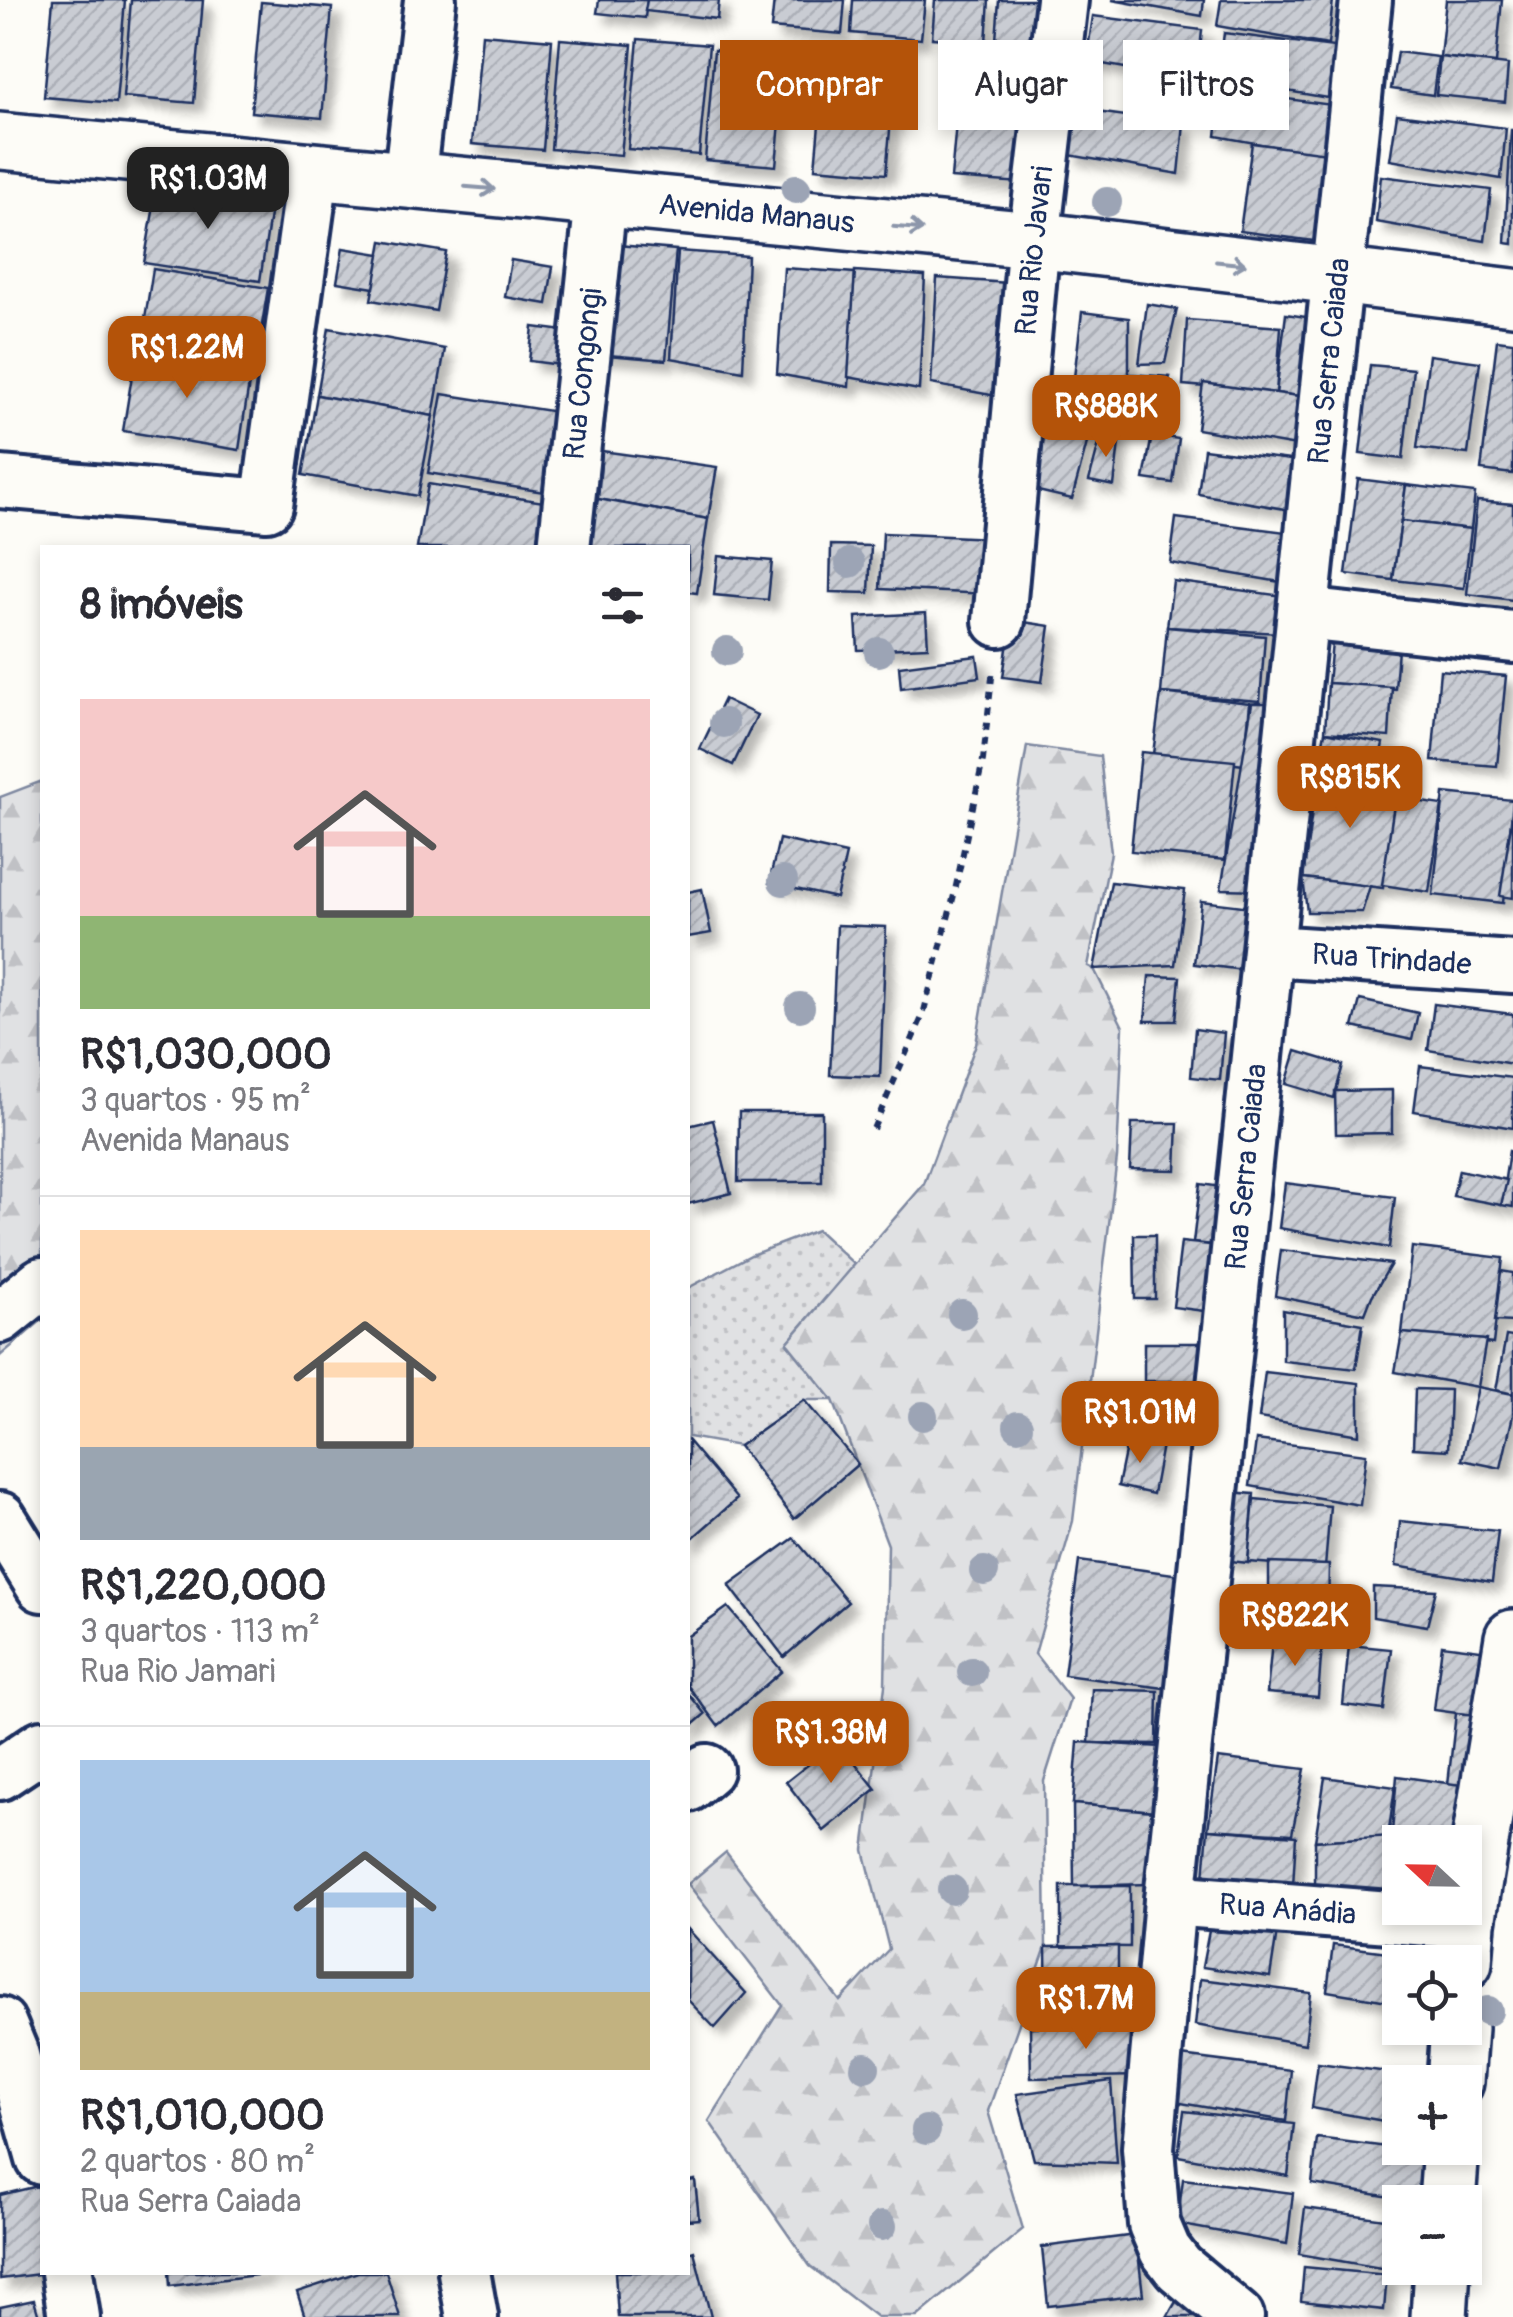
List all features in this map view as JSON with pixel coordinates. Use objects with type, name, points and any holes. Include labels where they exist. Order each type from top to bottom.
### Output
[{"type":"main road","name":"Avenida Manaus","points":[[0,141],[313,174],[1034,240],[1513,297]]},
{"type":"main road","points":[[1465,1943],[1513,1638]]},
{"type":"main road","points":[[1439,2317],[1441,2285]]},
{"type":"street","points":[[409,182],[430,0]]},
{"type":"street","name":"Rua Rio Javari","points":[[999,620],[1034,240],[1062,0]]},
{"type":"street","name":"Rua Serra Caiada","points":[[1232,2313],[1179,2268],[1164,2250],[1154,2224],[1148,2148],[1170,1900],[1270,951],[1283,784],[1366,0]]},
{"type":"street","points":[[0,482],[267,505],[313,174]]},
{"type":"street","name":"Rua Congongi","points":[[564,545],[601,199]]},
{"type":"street","points":[[1304,614],[1513,637]]},
{"type":"street","name":"Rua Trindade","points":[[1270,951],[1513,967]]},
{"type":"street","points":[[0,1317],[40,1286]]},
{"type":"street","points":[[0,1518],[40,1583]]},
{"type":"street","points":[[0,1774],[40,1747]]},
{"type":"street","name":"Rua Anádia","points":[[1170,1900],[1465,1943]]},
{"type":"street","points":[[0,2022],[40,2152]]},
{"type":"street","points":[[67,2275],[74,2317]]},
{"type":"street","points":[[465,2275],[472,2317]]},
{"type":"path","points":[[873,1128],[923,1015],[954,895],[983,760],[999,620]]},
{"type":"green space","points":[[1027,746],[1100,756],[1111,853],[1088,966],[1094,969],[1123,1027],[1117,1158],[1073,1521],[1035,1654],[1070,1699],[1044,1781],[1046,1947],[988,2111],[1023,2229],[917,2317],[877,2317],[810,2266],[709,2121],[782,2005],[690,1882],[726,1852],[840,2001],[889,1949],[864,1850],[885,1686],[888,1545],[833,1400],[787,1343],[924,1184],[976,1044]]},
{"type":"green space","points":[[40,782],[40,1322],[0,1356],[0,797]]},
{"type":"green space","points":[[817,1230],[854,1264],[787,1343],[833,1400],[804,1400],[739,1446],[690,1437],[690,1287],[751,1255]]},
{"type":"building","points":[[53,0],[125,0],[116,103],[44,97]]},
{"type":"building","points":[[131,0],[203,0],[194,103],[123,97]]},
{"type":"building","points":[[599,0],[647,0],[645,18],[597,13]]},
{"type":"building","points":[[647,0],[719,0],[717,19],[645,11]]},
{"type":"building","points":[[774,0],[845,0],[842,34],[771,28]]},
{"type":"building","points":[[853,0],[925,0],[921,39],[851,33]]},
{"type":"building","points":[[935,0],[989,0],[986,40],[932,38]]},
{"type":"building","points":[[999,0],[1055,0],[1052,40],[996,40]]},
{"type":"building","points":[[1112,0],[1204,0],[1202,16]]},
{"type":"building","points":[[1221,0],[1333,0],[1328,45],[1217,26]]},
{"type":"building","points":[[1446,0],[1502,0],[1496,63],[1440,57]]},
{"type":"building","points":[[261,2],[332,8],[322,118],[251,112]]},
{"type":"building","points":[[1093,16],[1202,30],[1201,40],[1123,40],[1123,68],[1103,64],[1103,40],[1089,40]]},
{"type":"building","points":[[1224,33],[1279,40],[1223,40]]},
{"type":"building","points":[[482,34],[552,40],[543,150],[472,144]]},
{"type":"building","points":[[560,39],[632,45],[621,155],[551,149]]},
{"type":"building","points":[[638,39],[709,45],[699,155],[628,149]]},
{"type":"building","points":[[1289,41],[1334,47],[1328,98],[1289,91]]},
{"type":"building","points":[[714,50],[720,50],[720,130],[779,130],[776,166],[705,160]]},
{"type":"building","points":[[1397,52],[1438,57],[1433,95],[1391,89]]},
{"type":"building","points":[[1440,57],[1508,65],[1505,102],[1436,95]]},
{"type":"building","points":[[1289,99],[1332,105],[1327,156],[1216,136],[1217,130],[1289,130]]},
{"type":"building","points":[[1103,113],[1123,116],[1123,130],[1183,130],[1179,174],[1069,155],[1072,130],[1103,130]]},
{"type":"building","points":[[1397,114],[1506,128],[1501,179],[1390,160]]},
{"type":"building","points":[[818,130],[890,130],[886,174],[815,168]]},
{"type":"building","points":[[955,130],[1026,130],[1022,183],[951,178]]},
{"type":"building","points":[[1513,130],[1513,244],[1505,243]]},
{"type":"building","points":[[1252,143],[1327,153],[1314,241],[1240,231]]},
{"type":"building","points":[[1381,176],[1491,190],[1485,241],[1376,222]]},
{"type":"building","points":[[158,183],[272,201],[260,281],[144,263]]},
{"type":"building","points":[[382,241],[446,252],[436,311],[371,300]]},
{"type":"building","points":[[605,244],[676,250],[666,360],[596,354]]},
{"type":"building","points":[[343,248],[380,254],[374,288],[337,282]]},
{"type":"building","points":[[678,251],[748,256],[743,371],[671,358]]},
{"type":"building","points":[[511,260],[553,267],[547,304],[505,297]]},
{"type":"building","points":[[784,268],[855,273],[849,387],[777,374]]},
{"type":"building","points":[[153,269],[268,288],[255,367],[140,349]]},
{"type":"building","points":[[855,271],[925,276],[919,390],[848,377]]},
{"type":"building","points":[[937,278],[1008,283],[1002,397],[931,384]]},
{"type":"building","points":[[1147,304],[1177,309],[1165,363],[1139,364]]},
{"type":"building","points":[[1082,312],[1129,318],[1129,374],[1170,377],[1155,426],[1070,410]]},
{"type":"building","points":[[1286,314],[1319,319],[1309,397],[1276,393]]},
{"type":"building","points":[[1187,320],[1281,327],[1276,393],[1183,385]]},
{"type":"building","points":[[533,327],[565,331],[561,365],[529,361]]},
{"type":"building","points":[[329,328],[445,349],[433,416],[317,395]]},
{"type":"building","points":[[1497,340],[1513,342],[1513,474],[1481,470]]},
{"type":"building","points":[[136,351],[251,370],[239,450],[123,431]]},
{"type":"building","points":[[1429,355],[1480,362],[1468,454],[1417,448]]},
{"type":"building","points":[[1370,365],[1413,369],[1403,459],[1360,454]]},
{"type":"building","points":[[1203,383],[1313,398],[1308,448],[1197,429]]},
{"type":"building","points":[[442,394],[557,412],[544,492],[428,473]]},
{"type":"building","points":[[317,395],[433,416],[418,496],[303,475]]},
{"type":"building","points":[[1044,426],[1091,428],[1072,499],[1038,491]]},
{"type":"building","points":[[1102,432],[1120,434],[1114,486],[1089,481]]},
{"type":"building","points":[[1152,435],[1179,439],[1173,483],[1144,479]]},
{"type":"building","points":[[1204,449],[1314,463],[1308,513],[1198,494]]},
{"type":"building","points":[[602,451],[717,467],[708,519],[598,499]]},
{"type":"building","points":[[1358,479],[1406,485],[1393,580],[1346,574]]},
{"type":"building","points":[[428,484],[544,502],[537,545],[418,545]]},
{"type":"building","points":[[1406,485],[1475,493],[1471,529],[1401,521]]},
{"type":"building","points":[[598,499],[708,519],[697,593],[690,592],[690,545],[590,545]]},
{"type":"building","points":[[1477,501],[1513,504],[1513,600],[1467,594]]},
{"type":"building","points":[[1176,518],[1286,532],[1280,582],[1170,563]]},
{"type":"building","points":[[1401,521],[1471,529],[1464,588],[1393,580]]},
{"type":"building","points":[[883,533],[990,538],[988,594],[880,589]]},
{"type":"building","points":[[831,545],[871,546],[869,593],[830,592]]},
{"type":"building","points":[[718,556],[772,561],[768,600],[714,595]]},
{"type":"building","points":[[1173,581],[1283,596],[1280,633],[1167,627]]},
{"type":"building","points":[[926,613],[928,647],[858,650],[856,617]]},
{"type":"building","points":[[1011,620],[1050,626],[1042,682],[1003,677]]},
{"type":"building","points":[[1167,627],[1265,636],[1260,701],[1161,693]]},
{"type":"building","points":[[1332,643],[1398,649],[1395,689],[1328,683]]},
{"type":"building","points":[[977,656],[980,677],[901,688],[899,666]]},
{"type":"building","points":[[1440,670],[1506,676],[1497,766],[1432,761]]},
{"type":"building","points":[[1328,683],[1392,687],[1389,737],[1325,732]]},
{"type":"building","points":[[1161,693],[1250,703],[1244,765],[1153,754]]},
{"type":"building","points":[[724,699],[757,715],[733,765],[700,749]]},
{"type":"building","points":[[1252,703],[1282,703],[1260,890],[1221,889]]},
{"type":"building","points":[[1325,732],[1383,743],[1375,784],[1317,774]]},
{"type":"building","points":[[1141,752],[1235,761],[1225,860],[1131,851]]},
{"type":"building","points":[[1317,774],[1397,783],[1383,888],[1303,878]]},
{"type":"building","points":[[1444,793],[1513,800],[1503,903],[1433,895]]},
{"type":"building","points":[[1395,798],[1442,805],[1429,892],[1382,885]]},
{"type":"building","points":[[1513,811],[1513,898],[1500,896]]},
{"type":"building","points":[[779,839],[846,854],[836,898],[769,883]]},
{"type":"building","points":[[1303,878],[1370,886],[1362,912],[1307,912]]},
{"type":"building","points":[[1111,882],[1185,890],[1175,965],[1094,969]]},
{"type":"building","points":[[702,889],[711,933],[690,937],[690,892]]},
{"type":"building","points":[[1201,901],[1260,908],[1252,971],[1194,964]]},
{"type":"building","points":[[837,925],[886,927],[880,1077],[830,1075]]},
{"type":"building","points":[[1149,976],[1180,977],[1176,1021],[1145,1021]]},
{"type":"building","points":[[1360,1000],[1418,1013],[1412,1040],[1353,1027]]},
{"type":"building","points":[[1434,1004],[1513,1014],[1513,1064],[1428,1050]]},
{"type":"building","points":[[1195,1029],[1224,1033],[1220,1080],[1191,1077]]},
{"type":"building","points":[[1296,1051],[1343,1065],[1334,1098],[1286,1084]]},
{"type":"building","points":[[1420,1066],[1513,1078],[1513,1128],[1414,1111]]},
{"type":"building","points":[[1392,1090],[1392,1133],[1336,1134],[1335,1091]]},
{"type":"building","points":[[739,1112],[822,1112],[822,1182],[738,1182]]},
{"type":"building","points":[[713,1120],[731,1193],[690,1203],[690,1126]]},
{"type":"building","points":[[1132,1123],[1178,1123],[1176,1170],[1130,1169]]},
{"type":"building","points":[[1509,1151],[1513,1152],[1513,1207],[1501,1205]]},
{"type":"building","points":[[1459,1170],[1507,1180],[1501,1205],[1453,1196]]},
{"type":"building","points":[[1285,1183],[1395,1197],[1389,1248],[1279,1228]]},
{"type":"building","points":[[1200,1184],[1230,1188],[1224,1246],[1193,1243]]},
{"type":"building","points":[[1134,1235],[1155,1235],[1155,1299],[1135,1299]]},
{"type":"building","points":[[1181,1242],[1220,1246],[1212,1312],[1173,1307]]},
{"type":"building","points":[[1412,1247],[1503,1258],[1493,1344],[1402,1333]]},
{"type":"building","points":[[1281,1250],[1391,1264],[1365,1314],[1275,1296]]},
{"type":"building","points":[[1501,1271],[1513,1273],[1513,1322],[1495,1321]]},
{"type":"building","points":[[1283,1310],[1363,1324],[1356,1369],[1283,1361]]},
{"type":"building","points":[[1402,1333],[1486,1340],[1478,1387],[1395,1372]]},
{"type":"building","points":[[1506,1336],[1513,1337],[1513,1394],[1496,1390]]},
{"type":"building","points":[[1144,1343],[1208,1343],[1207,1381],[1144,1381]]},
{"type":"building","points":[[1265,1372],[1359,1383],[1359,1435],[1259,1418]]},
{"type":"building","points":[[1114,1387],[1202,1404],[1196,1439],[1107,1423]]},
{"type":"building","points":[[1478,1387],[1513,1394],[1513,1415],[1501,1468],[1462,1460]]},
{"type":"building","points":[[1415,1389],[1450,1390],[1448,1450],[1413,1448]]},
{"type":"building","points":[[804,1400],[858,1464],[794,1519],[739,1446]]},
{"type":"building","points":[[1128,1437],[1162,1445],[1153,1494],[1118,1486]]},
{"type":"building","points":[[1256,1440],[1366,1454],[1360,1505],[1250,1486]]},
{"type":"building","points":[[690,1443],[737,1499],[690,1540]]},
{"type":"building","points":[[1229,1492],[1254,1494],[1248,1563],[1222,1560]]},
{"type":"building","points":[[1254,1499],[1330,1506],[1325,1568],[1248,1562]]},
{"type":"building","points":[[1400,1521],[1498,1531],[1492,1582],[1396,1566]]},
{"type":"building","points":[[794,1538],[848,1602],[784,1657],[729,1585]]},
{"type":"building","points":[[1079,1561],[1188,1576],[1172,1689],[1064,1675]]},
{"type":"building","points":[[1269,1563],[1329,1565],[1328,1615],[1269,1615]]},
{"type":"building","points":[[1373,1587],[1436,1590],[1427,1626],[1373,1617]]},
{"type":"building","points":[[728,1607],[782,1671],[718,1726],[690,1689],[690,1635]]},
{"type":"building","points":[[1272,1641],[1322,1645],[1318,1697],[1267,1693]]},
{"type":"building","points":[[1349,1645],[1391,1649],[1384,1710],[1343,1705]]},
{"type":"building","points":[[1442,1645],[1496,1652],[1487,1717],[1434,1710]]},
{"type":"building","points":[[1092,1689],[1158,1691],[1157,1744],[1089,1743]]},
{"type":"building","points":[[690,1695],[705,1714],[690,1727]]},
{"type":"building","points":[[1456,1713],[1487,1716],[1479,1787],[1448,1784]]},
{"type":"building","points":[[838,1741],[876,1789],[824,1831],[786,1782]]},
{"type":"building","points":[[1078,1742],[1162,1747],[1154,1811],[1073,1804]]},
{"type":"building","points":[[1218,1758],[1305,1769],[1292,1834],[1208,1829]]},
{"type":"building","points":[[1397,1776],[1483,1788],[1479,1825],[1393,1825]]},
{"type":"building","points":[[1325,1777],[1395,1787],[1390,1825],[1382,1825],[1382,1837],[1315,1841]]},
{"type":"building","points":[[1073,1804],[1153,1811],[1149,1884],[1074,1886]]},
{"type":"building","points":[[1208,1829],[1296,1836],[1293,1886],[1204,1878]]},
{"type":"building","points":[[1382,1837],[1382,1898],[1315,1889],[1315,1841]]},
{"type":"building","points":[[1061,1886],[1130,1886],[1130,1947],[1061,1946]]},
{"type":"building","points":[[1212,1915],[1278,1925],[1270,1977],[1202,1967]]},
{"type":"building","points":[[690,1931],[746,1993],[715,2028],[690,2002]]},
{"type":"building","points":[[1333,1945],[1382,1951],[1382,2000],[1327,1991]]},
{"type":"building","points":[[1118,1946],[1118,2026],[1047,2027],[1046,1947]]},
{"type":"building","points":[[1200,1979],[1311,1993],[1305,2044],[1195,2025]]},
{"type":"building","points":[[1141,2025],[1142,2076],[1031,2078],[1030,2027]]},
{"type":"building","points":[[1181,2056],[1291,2070],[1286,2121],[1175,2102]]},
{"type":"building","points":[[1318,2063],[1382,2071],[1382,2121],[1312,2108]]},
{"type":"building","points":[[1111,2081],[1117,2163],[1034,2160],[1017,2094]]},
{"type":"building","points":[[1184,2111],[1294,2124],[1288,2176],[1178,2156]]},
{"type":"building","points":[[1317,2138],[1382,2146],[1382,2165],[1425,2165],[1423,2185],[1382,2185],[1382,2196],[1312,2184]]},
{"type":"building","points":[[1183,2179],[1293,2193],[1287,2244],[1177,2224]]},
{"type":"building","points":[[695,2180],[699,2219],[690,2220],[690,2181]]},
{"type":"building","points":[[38,2186],[40,2274],[0,2279],[0,2195]]},
{"type":"building","points":[[1305,2208],[1382,2219],[1382,2268],[1299,2254]]},
{"type":"building","points":[[1136,2235],[1143,2295],[1048,2306],[1042,2247]]},
{"type":"building","points":[[694,2251],[711,2317],[618,2317],[615,2275],[690,2275],[690,2252]]},
{"type":"building","points":[[1304,2267],[1382,2275],[1382,2285],[1386,2285],[1384,2310],[1301,2301]]},
{"type":"building","points":[[169,2275],[257,2275],[170,2286]]},
{"type":"building","points":[[349,2275],[387,2275],[400,2317],[305,2317],[297,2292]]},
{"type":"building","points":[[1178,2298],[1208,2317],[1167,2317]]},
{"type":"building","points":[[34,2300],[39,2317],[0,2317],[0,2307]]}]
